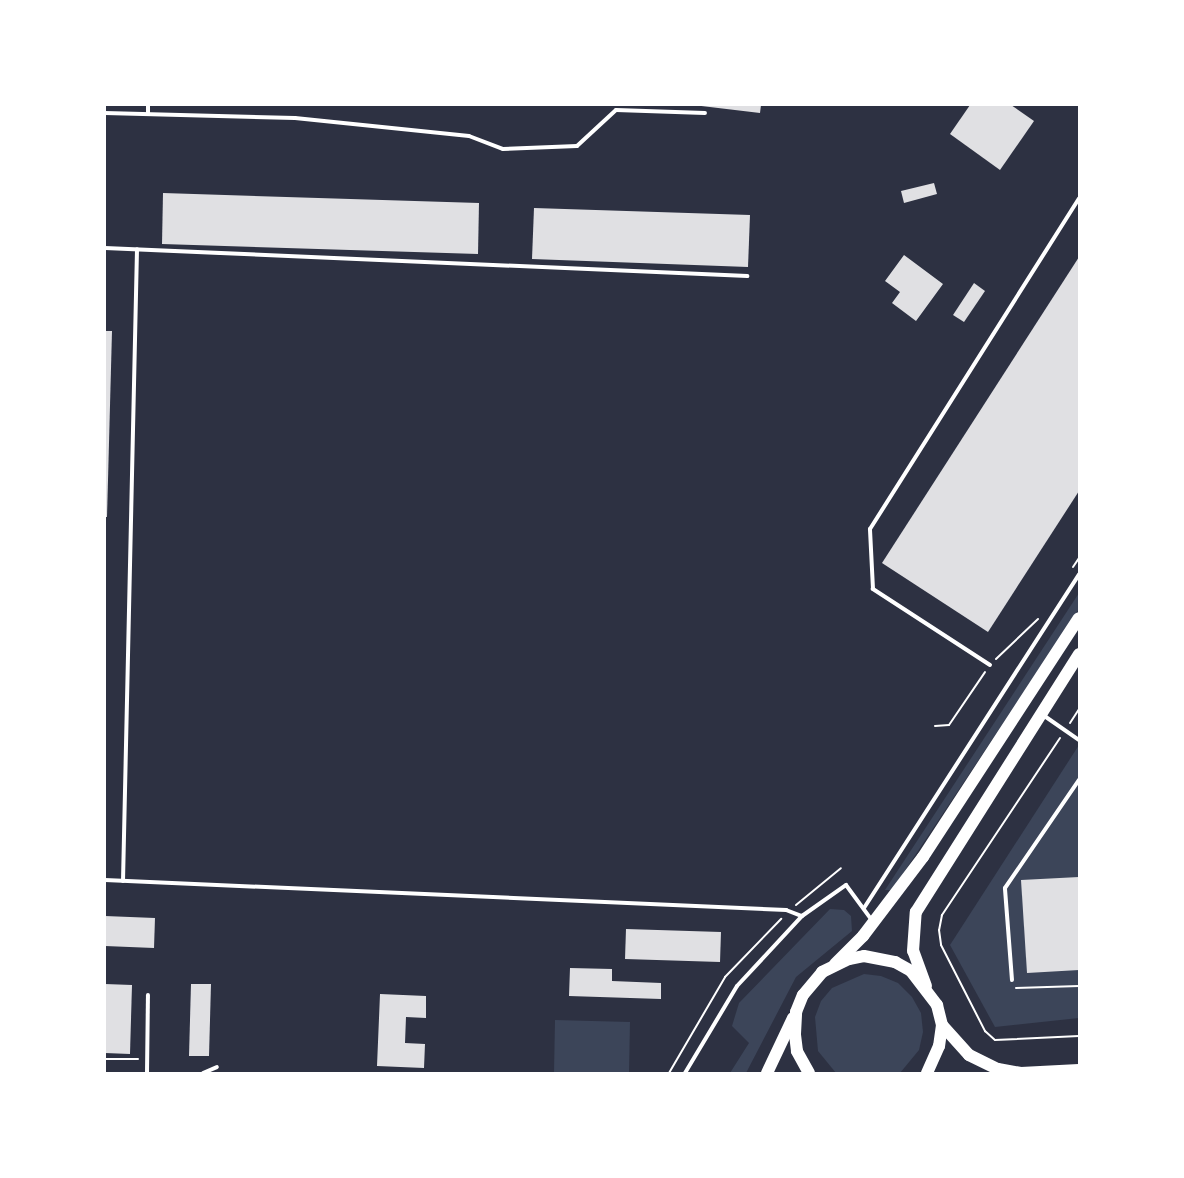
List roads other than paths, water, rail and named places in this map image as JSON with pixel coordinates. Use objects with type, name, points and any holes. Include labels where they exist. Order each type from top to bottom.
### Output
[{"type":"main road","points":[[767,1073],[812,982],[835,964],[874,922],[923,857],[1079,618]]},
{"type":"main road","points":[[1079,654],[916,912],[914,951],[942,1025],[969,1055],[998,1069],[1021,1073],[1079,1070]]},
{"type":"main road","points":[[835,964],[856,957],[879,957],[911,971],[926,986]]},
{"type":"main road","points":[[796,1011],[797,1052],[809,1073]]},
{"type":"main road","points":[[927,1073],[939,1046],[942,1025]]},
{"type":"lane","points":[[148,105],[148,114]]},
{"type":"lane","points":[[105,113],[296,118],[469,136],[503,149],[578,146],[616,110],[705,113]]},
{"type":"lane","points":[[990,665],[873,589],[870,529],[1079,199]]},
{"type":"lane","points":[[105,248],[747,276]]},
{"type":"lane","points":[[123,881],[137,249]]},
{"type":"lane","points":[[864,908],[1079,574]]},
{"type":"lane","points":[[1041,713],[1079,740]]},
{"type":"lane","points":[[1012,980],[1005,888],[1079,780]]},
{"type":"lane","points":[[105,880],[789,911],[802,916]]},
{"type":"lane","points":[[685,1073],[737,986],[802,916],[846,885],[874,922]]},
{"type":"lane","points":[[147,1073],[148,996]]},
{"type":"lane","points":[[203,1073],[217,1067]]}]
